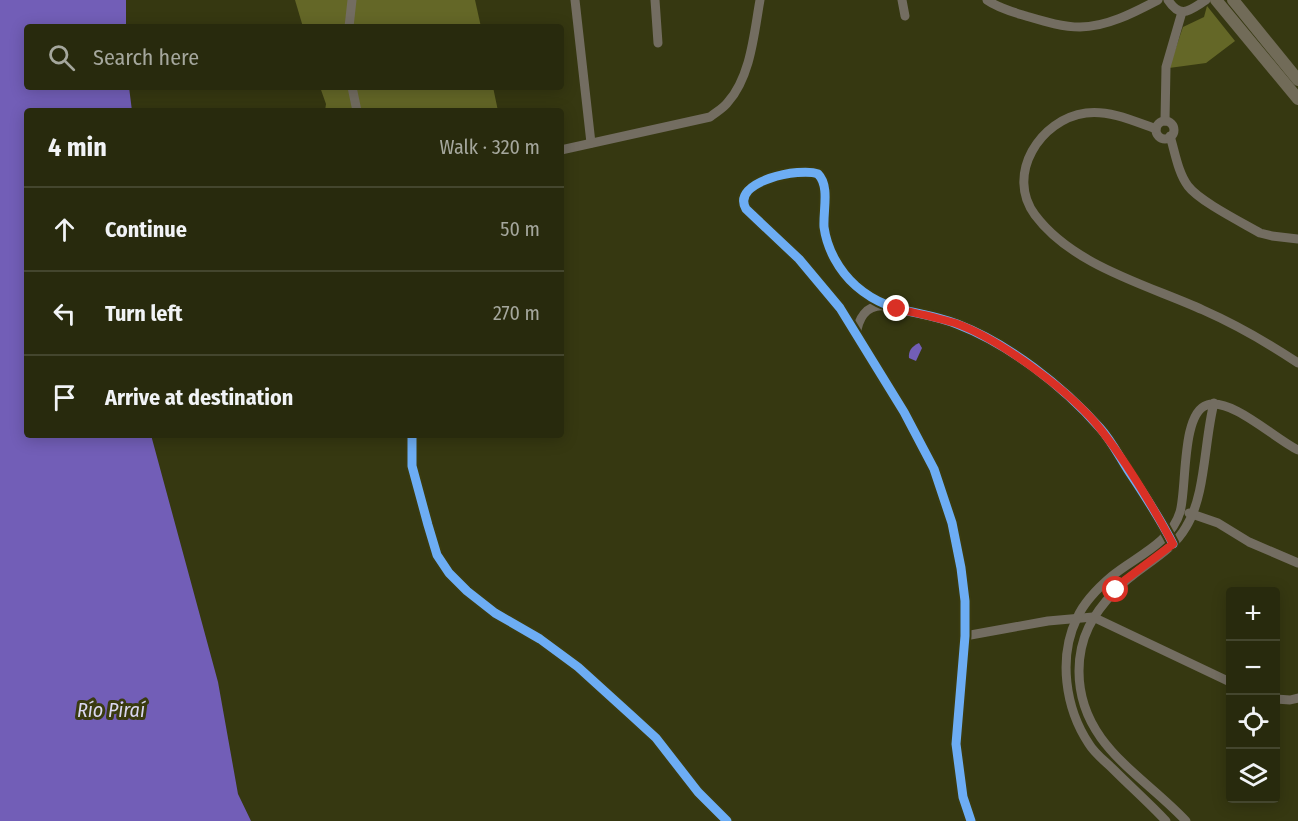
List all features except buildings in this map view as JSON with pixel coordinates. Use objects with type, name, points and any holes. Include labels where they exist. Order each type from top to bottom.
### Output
[{"type":"main road","points":[[1216,0],[1298,99]]},
{"type":"main road","points":[[1233,0],[1298,80]]},
{"type":"street","points":[[350,24],[352,0]]},
{"type":"street","points":[[575,0],[591,143]]},
{"type":"street","points":[[655,0],[658,43]]},
{"type":"street","points":[[564,149],[710,117],[728,103],[739,87],[748,61],[760,0]]},
{"type":"street","points":[[902,0],[905,16]]},
{"type":"street","points":[[987,0],[1006,10],[1030,17],[1081,27],[1103,23],[1133,13],[1158,0]]},
{"type":"street","points":[[1168,0],[1175,10],[1182,12],[1193,9],[1206,0]]},
{"type":"street","points":[[1165,121],[1165,74],[1182,12]]},
{"type":"street","points":[[353,90],[356,108]]},
{"type":"street","points":[[1170,136],[1161,138],[1156,129],[1118,116],[1085,113],[1068,118],[1050,129],[1036,142],[1030,154],[1023,180],[1029,205],[1036,217],[1083,257],[1119,275],[1204,310],[1246,331],[1298,363]]},
{"type":"street","points":[[1156,129],[1159,123],[1165,121]]},
{"type":"street","points":[[1165,121],[1173,127],[1170,136],[1187,186],[1260,233],[1272,237],[1298,239]]},
{"type":"street","points":[[885,306],[857,287],[838,267],[827,242],[824,228],[823,182],[818,174],[803,171],[759,182],[751,187],[744,198],[746,209],[799,259],[840,308],[904,412],[934,469],[952,523],[962,568],[965,636],[956,744],[963,797],[971,821]]},
{"type":"street","points":[[856,336],[858,323],[867,311],[877,305],[956,324],[1003,347],[1046,378],[1080,407],[1102,430],[1173,544]]},
{"type":"street","points":[[1186,821],[1113,753],[1090,723],[1082,698],[1079,663],[1082,643],[1093,617],[1125,580],[1173,544],[1193,514],[1198,499],[1214,403]]},
{"type":"street","points":[[1166,821],[1095,751],[1076,721],[1067,685],[1065,665],[1068,642],[1077,618],[1085,605],[1112,577],[1168,534],[1180,511],[1193,419],[1203,406],[1214,403],[1235,410],[1298,450]]},
{"type":"street","points":[[412,438],[412,466],[428,525],[437,555],[449,573],[495,613],[540,639],[578,667],[656,738],[698,792],[727,821]]},
{"type":"street","points":[[1180,511],[1218,523],[1250,542],[1298,563]]},
{"type":"street","points":[[965,636],[1048,621],[1093,617],[1226,680]]},
{"type":"street","points":[[1280,699],[1298,698]]},
{"type":"green space","points":[[295,0],[475,0],[480,24],[302,24]]},
{"type":"green space","points":[[1207,6],[1235,41],[1206,63],[1169,68],[1183,27],[1204,17]]},
{"type":"green space","points":[[321,90],[494,90],[497,108],[325,108]]},
{"type":"water","name":"Río Piraí","points":[[0,0],[126,0],[126,24],[24,24],[24,90],[129,90],[132,108],[24,108],[24,438],[152,438],[218,682],[238,794],[251,821],[0,821]]},
{"type":"water","points":[[919,343],[922,348],[916,361],[909,358],[909,353],[912,347]]},
{"type":"cycle path","points":[[971,821],[963,797],[956,744],[965,636],[965,601],[952,523],[934,469],[904,412],[840,308],[799,259],[746,209],[744,199],[748,191],[770,178],[797,173],[818,174],[824,185],[824,227],[828,243],[839,267],[850,280],[868,295],[892,307],[943,319],[977,332],[1015,355],[1052,382],[1085,412],[1108,438],[1152,506],[1173,544]]},
{"type":"cycle path","points":[[412,438],[412,466],[428,525],[437,555],[449,573],[495,613],[540,639],[578,667],[656,738],[698,792],[727,821]]},
{"type":"route","points":[[897,309],[956,324],[1003,347],[1046,378],[1080,407],[1102,430],[1160,519],[1173,544],[1125,580],[1116,590]]}]
